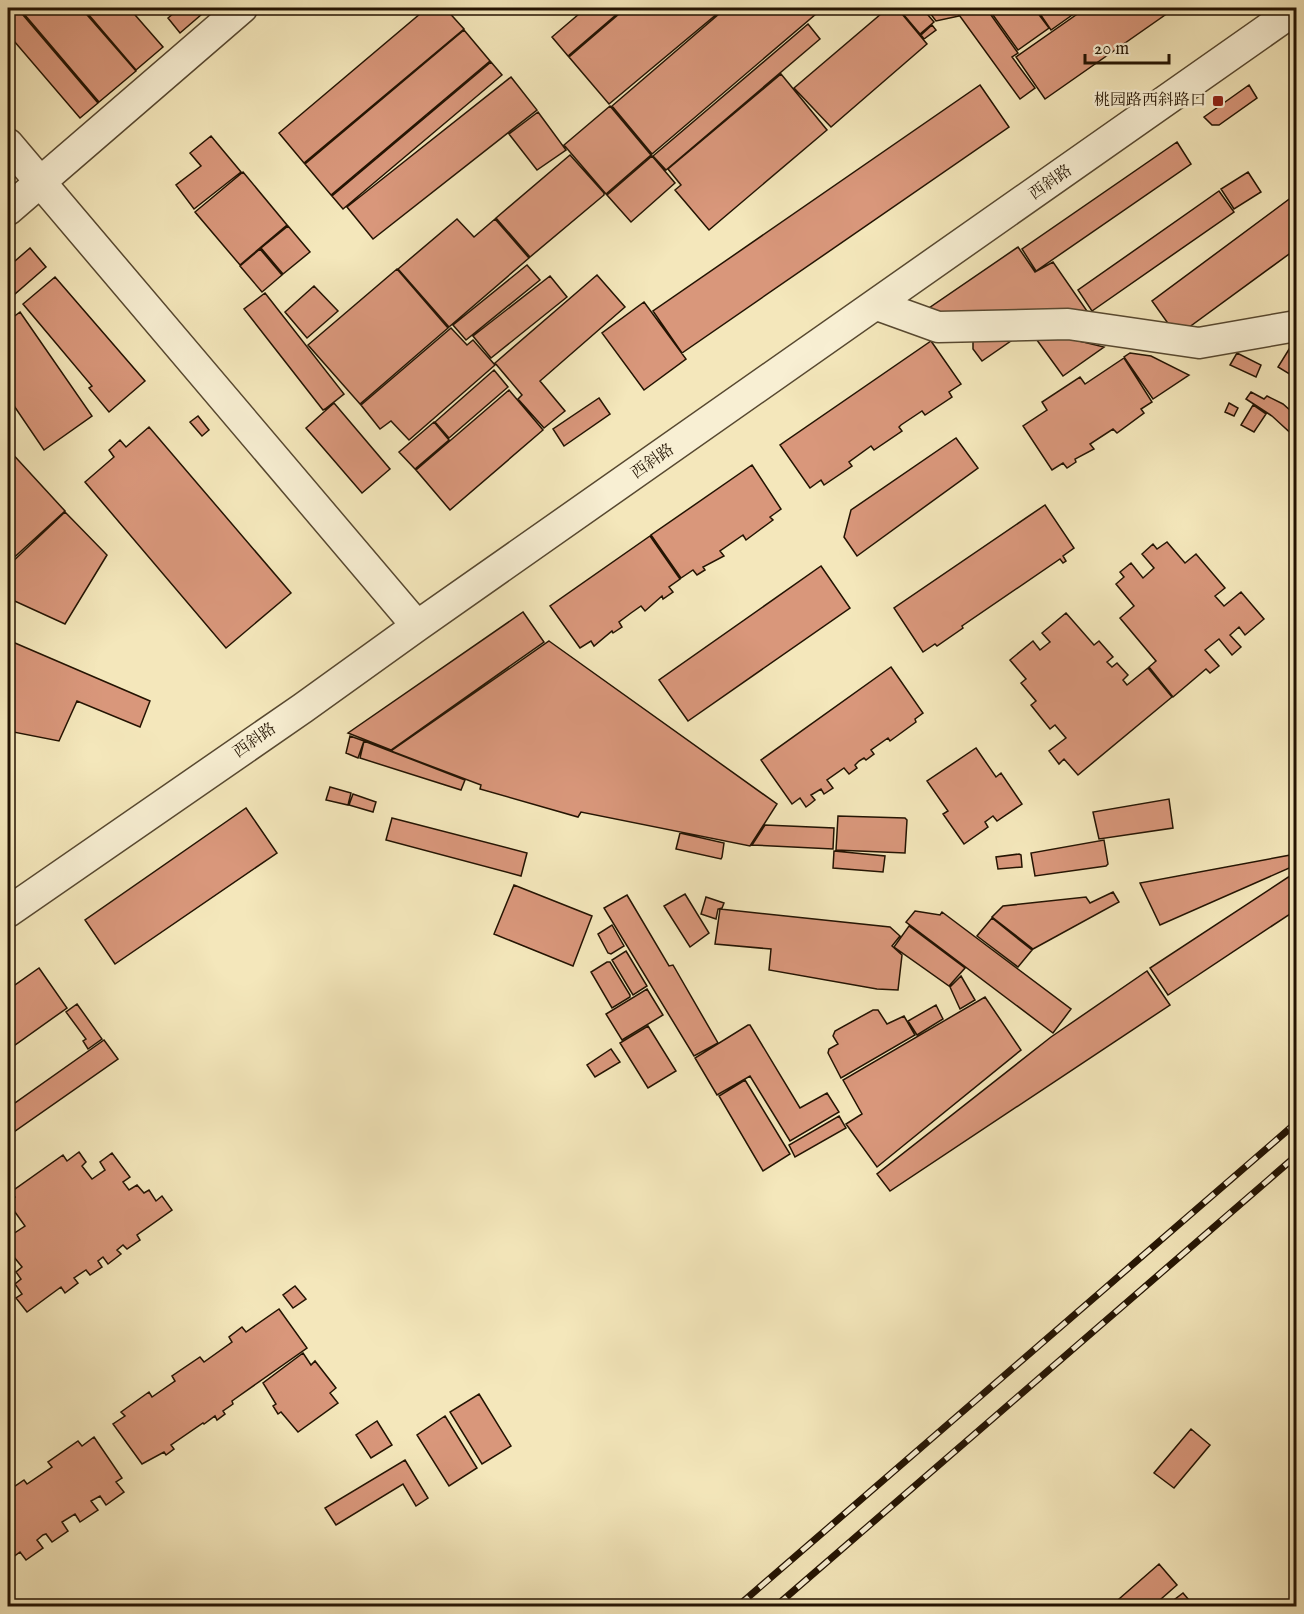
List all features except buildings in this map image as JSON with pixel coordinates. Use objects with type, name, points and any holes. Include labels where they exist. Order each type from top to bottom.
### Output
[{"type":"street","points":[[8,210],[242,8]]},
{"type":"street","name":"西斜路","points":[[8,912],[303,708],[1296,9]]},
{"type":"street","points":[[8,144],[417,626]]},
{"type":"street","points":[[877,305],[938,327],[1068,324],[1199,343],[1296,326]]},
{"type":"railway","points":[[738,1606],[1296,1123]]},
{"type":"railway","points":[[776,1606],[1296,1156]]},
{"type":"place","name":"桃园路西斜路口","points":[[1218,101]]}]
